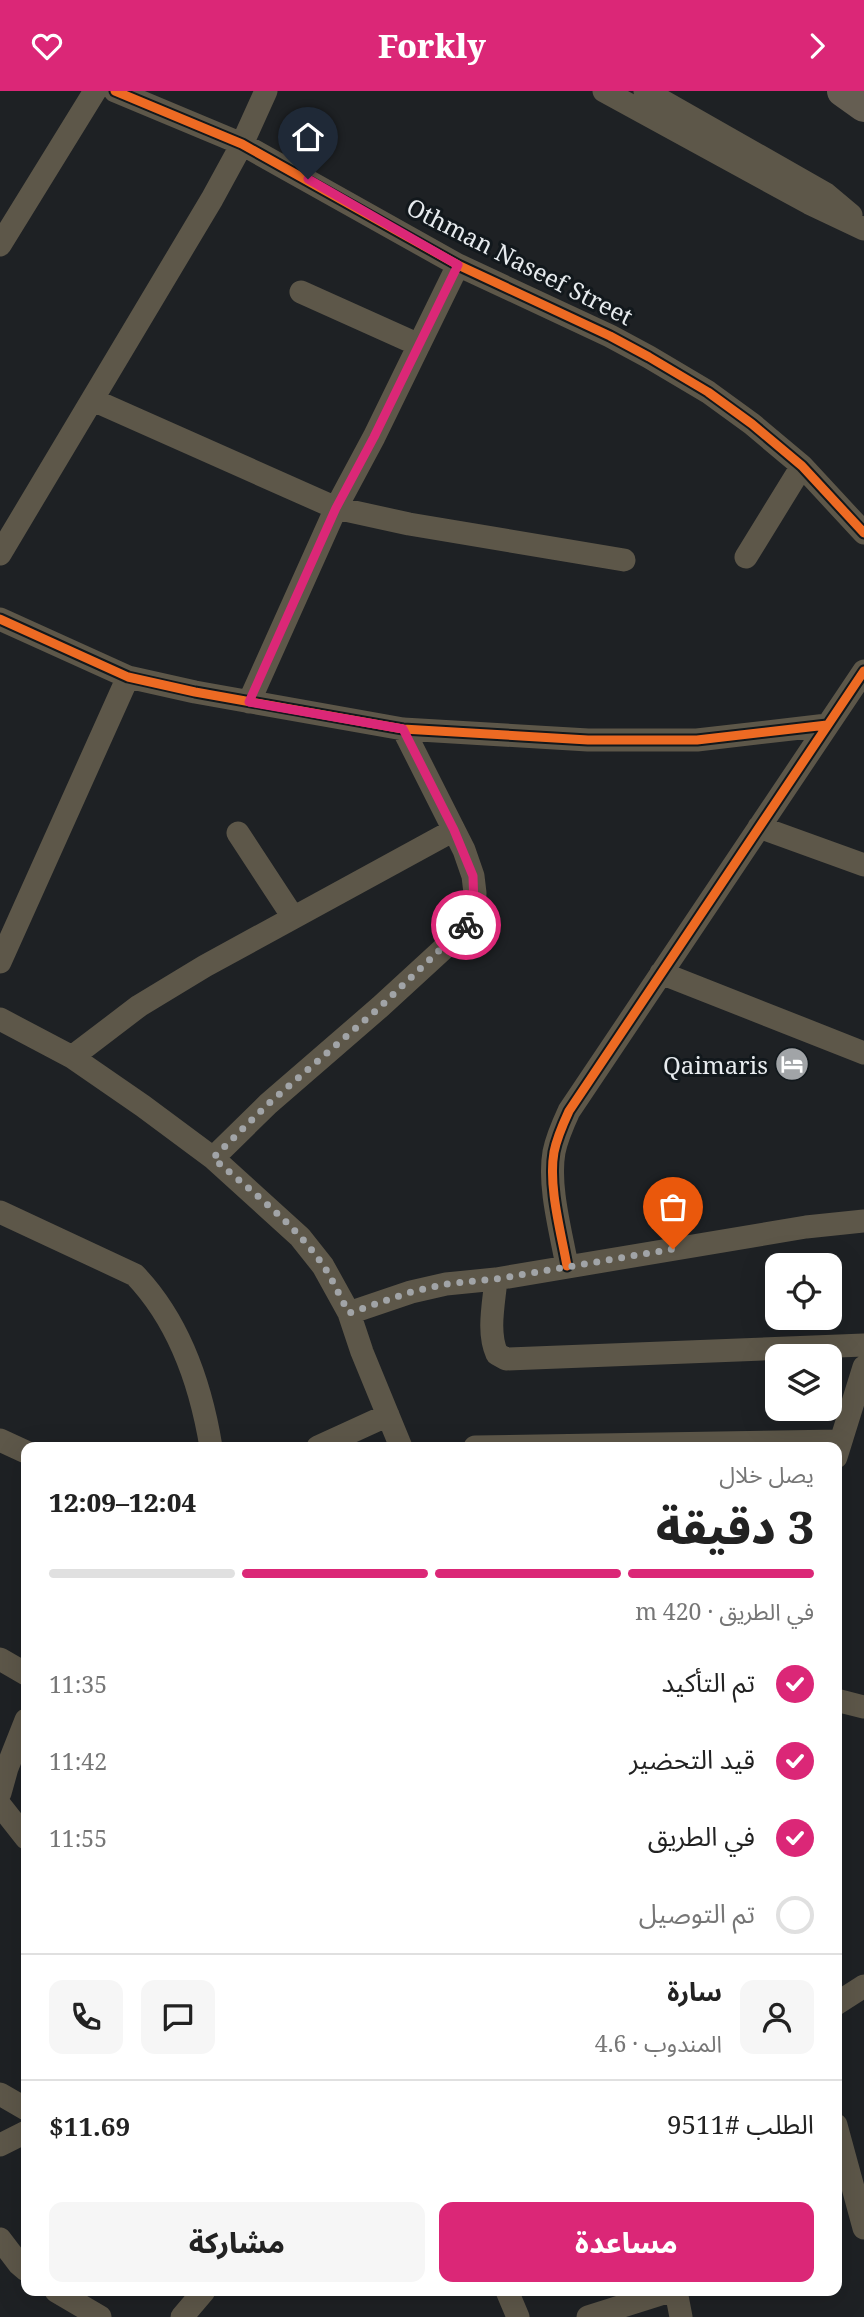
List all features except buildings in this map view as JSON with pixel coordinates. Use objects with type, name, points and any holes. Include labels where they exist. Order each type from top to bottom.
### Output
[{"type":"highway","points":[[843,91],[864,106]]},
{"type":"street","points":[[0,245],[95,91]]},
{"type":"street","name":"Othman Naseef Street","points":[[115,91],[242,144],[458,265],[649,357],[708,392],[752,424],[802,466],[864,534]]},
{"type":"street","points":[[0,554],[242,144],[266,91]]},
{"type":"street","points":[[604,91],[808,203],[861,228]]},
{"type":"street","points":[[645,91],[826,194],[849,213],[861,228]]},
{"type":"street","points":[[249,702],[336,508],[374,437],[458,265]]},
{"type":"street","points":[[301,292],[419,345]]},
{"type":"street","points":[[93,400],[336,508],[409,524],[624,560]]},
{"type":"street","points":[[746,557],[802,466]]},
{"type":"street","points":[[0,619],[128,677],[403,729],[588,740],[697,740],[827,725]]},
{"type":"street","points":[[567,1266],[554,1182],[554,1154],[560,1129],[574,1102],[864,671]]},
{"type":"street","points":[[0,962],[128,677]]},
{"type":"street","points":[[213,1158],[268,1104],[380,1007],[463,930],[470,920],[475,893],[473,876],[454,830],[403,729]]},
{"type":"street","points":[[759,827],[864,865]]},
{"type":"street","points":[[72,1057],[139,1006],[205,966],[454,830]]},
{"type":"street","points":[[238,833],[293,917]]},
{"type":"street","points":[[661,973],[864,1053]]},
{"type":"street","points":[[0,1019],[72,1057],[213,1158],[300,1237],[323,1266],[349,1313],[399,1442]]},
{"type":"street","points":[[0,1212],[135,1275],[146,1286],[171,1325],[190,1366],[204,1406],[210,1442]]},
{"type":"street","points":[[349,1313],[411,1292],[446,1284],[496,1279],[806,1227],[864,1221]]},
{"type":"street","points":[[496,1279],[493,1346],[496,1354],[506,1359],[864,1345]]},
{"type":"street","points":[[842,1442],[859,1403],[864,1367]]},
{"type":"street","points":[[329,1442],[388,1415]]},
{"type":"street","points":[[0,1440],[21,1449]]},
{"type":"street","points":[[0,1659],[21,1671]]},
{"type":"street","points":[[842,1702],[864,1707]]},
{"type":"street","points":[[0,1793],[21,1733]]},
{"type":"street","points":[[0,1805],[21,1832]]},
{"type":"street","points":[[842,2000],[864,1986]]},
{"type":"street","points":[[0,2094],[21,2106]]},
{"type":"street","points":[[0,2145],[21,2134]]},
{"type":"street","points":[[842,2147],[864,2228]]},
{"type":"street","points":[[0,2239],[21,2266]]},
{"type":"street","points":[[64,2296],[100,2317]]},
{"type":"street","points":[[182,2317],[200,2296]]},
{"type":"street","points":[[509,2296],[518,2317]]},
{"type":"street","points":[[588,2317],[654,2296]]},
{"type":"street","points":[[677,2296],[681,2317]]},
{"type":"cycle path","points":[[115,91],[242,144],[458,265],[649,357],[708,392],[752,424],[802,466],[864,533]]},
{"type":"cycle path","points":[[0,619],[128,677],[195,692],[403,729],[588,740],[697,740],[827,725]]},
{"type":"cycle path","points":[[567,1266],[556,1209],[553,1165],[557,1141],[569,1111],[864,671]]},
{"type":"way so far","points":[[466,925],[380,1007],[268,1104],[213,1158],[300,1237],[323,1266],[349,1313],[411,1292],[446,1284],[496,1279],[673,1249]]},
{"type":"place","name":"Qaimaris","points":[[792,1064]]},
{"type":"route","points":[[308,179],[458,265],[374,437],[336,508],[249,702],[403,729],[464,851],[473,876],[474,907],[466,925]]}]
